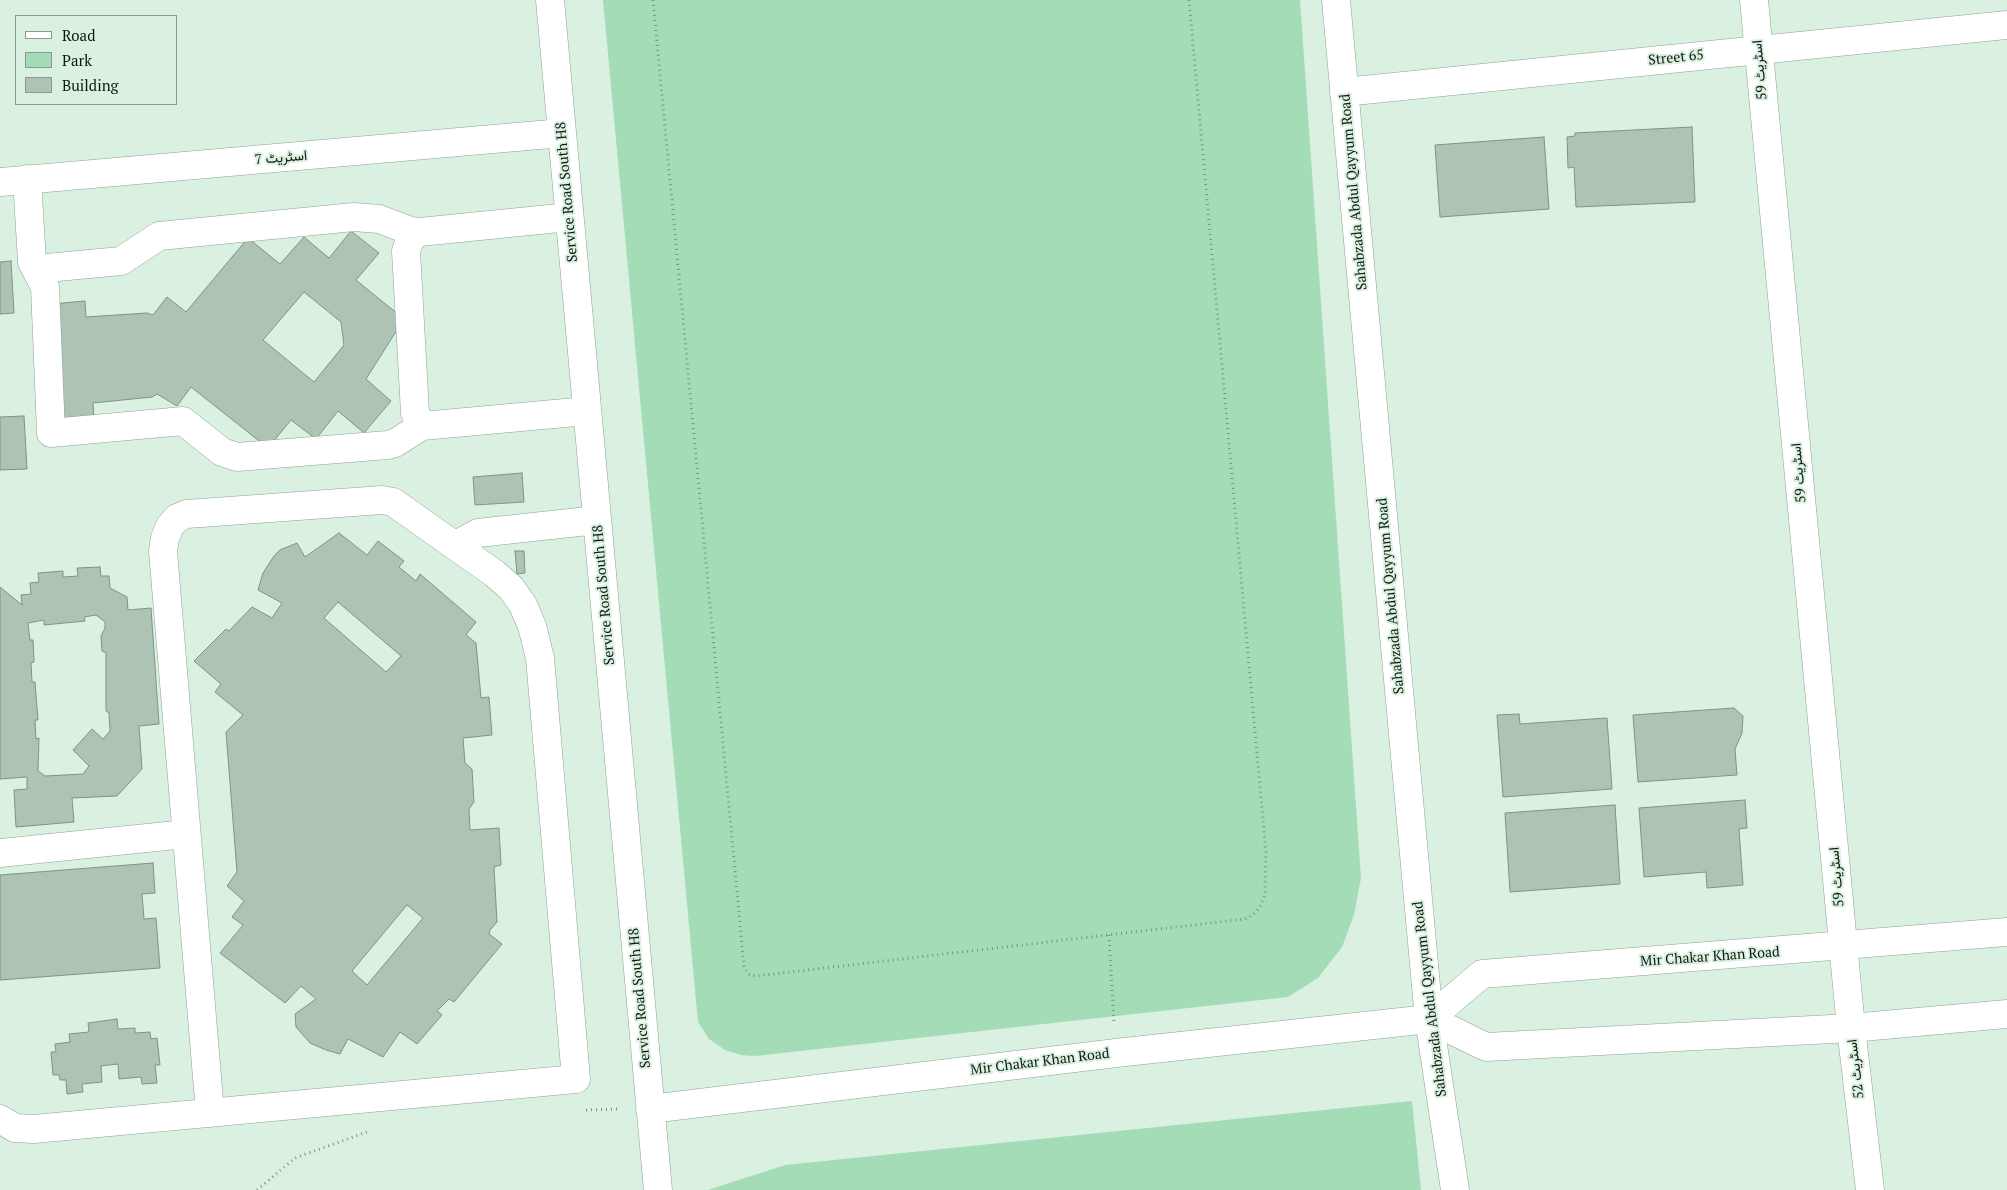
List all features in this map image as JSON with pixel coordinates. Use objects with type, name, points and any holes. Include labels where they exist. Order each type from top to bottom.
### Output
[{"type":"street","name":"Service Road South H8","points":[[550,0],[658,1190]]},
{"type":"street","name":"Sahabzada Abdul Qayyum Road","points":[[1336,0],[1430,1019],[1455,1190]]},
{"type":"street","name":"اسٹریٹ 59","points":[[1754,0],[1844,947]]},
{"type":"street","name":"Street 65","points":[[1344,92],[2007,24]]},
{"type":"street","name":"اسٹریٹ 7","points":[[13,180],[562,133]]},
{"type":"street","points":[[13,180],[34,265],[44,287],[51,433],[183,421],[222,452],[237,457],[388,445],[422,426],[587,411]]},
{"type":"street","points":[[34,265],[121,261],[158,236],[354,216],[379,220],[420,232],[569,218]]},
{"type":"street","points":[[420,232],[411,237],[406,251],[415,413],[422,426]]},
{"type":"street","points":[[0,1119],[15,1128],[34,1129],[210,1113],[576,1079],[540,658],[532,626],[519,599],[495,574],[402,506],[393,502],[382,500],[187,514],[178,518],[170,526],[165,538],[163,551],[210,1113]]},
{"type":"street","points":[[460,547],[465,540],[478,533],[492,530],[597,520]]},
{"type":"street","points":[[0,853],[186,834]]},
{"type":"street","name":"Mir Chakar Khan Road","points":[[650,1109],[1116,1053],[1430,1019],[1482,974],[1844,947],[2007,932]]},
{"type":"street","name":"اسٹریٹ 52","points":[[1844,947],[1851,1028],[1870,1190]]},
{"type":"street","points":[[1430,1019],[1486,1047],[1851,1028],[2007,1014]]},
{"type":"path","points":[[653,0],[746,971],[756,976],[1245,919],[1253,916],[1260,908],[1265,895],[1266,852],[1189,0]]},
{"type":"path","points":[[1109,935],[1116,1053]]},
{"type":"path","points":[[580,1110],[650,1109]]},
{"type":"path","points":[[257,1190],[266,1180],[295,1158],[369,1131]]},
{"type":"green space","points":[[603,0],[1300,0],[1361,878],[1354,915],[1342,947],[1318,978],[1288,997],[755,1056],[741,1055],[725,1050],[709,1039],[698,1022]]},
{"type":"green space","points":[[1412,1101],[1421,1190],[708,1190],[785,1165]]},
{"type":"building","points":[[1692,127],[1695,202],[1576,207],[1574,167],[1568,168],[1567,137],[1575,136],[1575,133]]},
{"type":"building","points":[[1544,137],[1549,209],[1440,217],[1435,145]]},
{"type":"building","points":[[351,231],[379,253],[356,280],[404,319],[366,379],[391,401],[364,433],[338,411],[316,439],[291,420],[268,448],[191,387],[177,406],[157,394],[152,397],[93,403],[94,419],[57,423],[52,304],[85,301],[86,317],[147,313],[153,315],[167,297],[186,312],[248,238],[280,264],[304,237],[329,258]],"holes":[[[304,292],[341,322],[344,345],[314,382],[263,340]]]},
{"type":"building","points":[[11,261],[14,313],[0,314],[0,262]]},
{"type":"building","points":[[24,416],[27,469],[0,470],[0,417]]},
{"type":"building","points":[[522,473],[524,502],[475,505],[473,477]]},
{"type":"building","points":[[339,533],[367,555],[378,541],[404,561],[399,567],[416,581],[420,574],[476,622],[466,635],[476,643],[481,698],[489,697],[492,735],[463,738],[465,763],[472,769],[474,802],[469,809],[470,830],[499,828],[501,865],[494,867],[497,922],[489,934],[502,944],[454,1002],[449,999],[437,1011],[442,1015],[417,1044],[400,1032],[383,1057],[348,1039],[340,1054],[310,1043],[296,1027],[295,1014],[316,999],[301,986],[285,1003],[220,953],[243,925],[232,917],[244,901],[227,886],[237,872],[226,732],[243,715],[215,692],[221,684],[194,661],[226,629],[229,631],[252,607],[272,618],[282,603],[258,590],[263,573],[280,550],[297,543],[305,557]],"holes":[[[338,602],[401,656],[386,672],[324,618]],[[407,905],[423,918],[367,985],[352,971]]]},
{"type":"building","points":[[515,551],[524,551],[525,573],[517,574]]},
{"type":"building","points":[[100,567],[101,576],[109,576],[110,588],[127,597],[128,610],[151,608],[159,724],[139,726],[142,769],[117,796],[72,798],[74,822],[16,827],[14,790],[27,789],[27,777],[0,779],[0,587],[22,605],[21,595],[31,594],[30,583],[39,582],[38,573],[63,571],[63,577],[78,576],[77,568]],"holes":[[[96,615],[105,622],[105,628],[101,636],[102,651],[106,653],[106,711],[109,713],[110,731],[103,739],[92,729],[73,750],[89,766],[83,774],[45,776],[38,771],[39,738],[36,739],[35,720],[38,720],[35,682],[32,682],[31,663],[34,662],[33,640],[30,640],[28,623],[44,620],[44,625],[85,621],[84,617]]]},
{"type":"building","points":[[1734,708],[1743,716],[1742,733],[1735,749],[1737,775],[1638,782],[1633,715]]},
{"type":"building","points":[[1519,714],[1520,724],[1607,718],[1612,789],[1503,797],[1497,715]]},
{"type":"building","points":[[1745,800],[1747,828],[1739,829],[1743,885],[1707,888],[1706,872],[1644,877],[1639,808]]},
{"type":"building","points":[[1615,805],[1620,884],[1510,892],[1505,813]]},
{"type":"building","points":[[153,863],[155,893],[142,894],[144,919],[156,918],[160,968],[0,980],[0,875]]},
{"type":"building","points":[[117,1019],[118,1029],[135,1028],[135,1033],[150,1032],[151,1039],[157,1038],[160,1065],[155,1065],[157,1083],[142,1084],[141,1077],[119,1079],[118,1064],[101,1066],[102,1082],[82,1084],[83,1092],[67,1094],[66,1080],[60,1080],[59,1075],[53,1075],[51,1052],[56,1052],[55,1044],[70,1042],[69,1034],[89,1032],[88,1023]]}]
